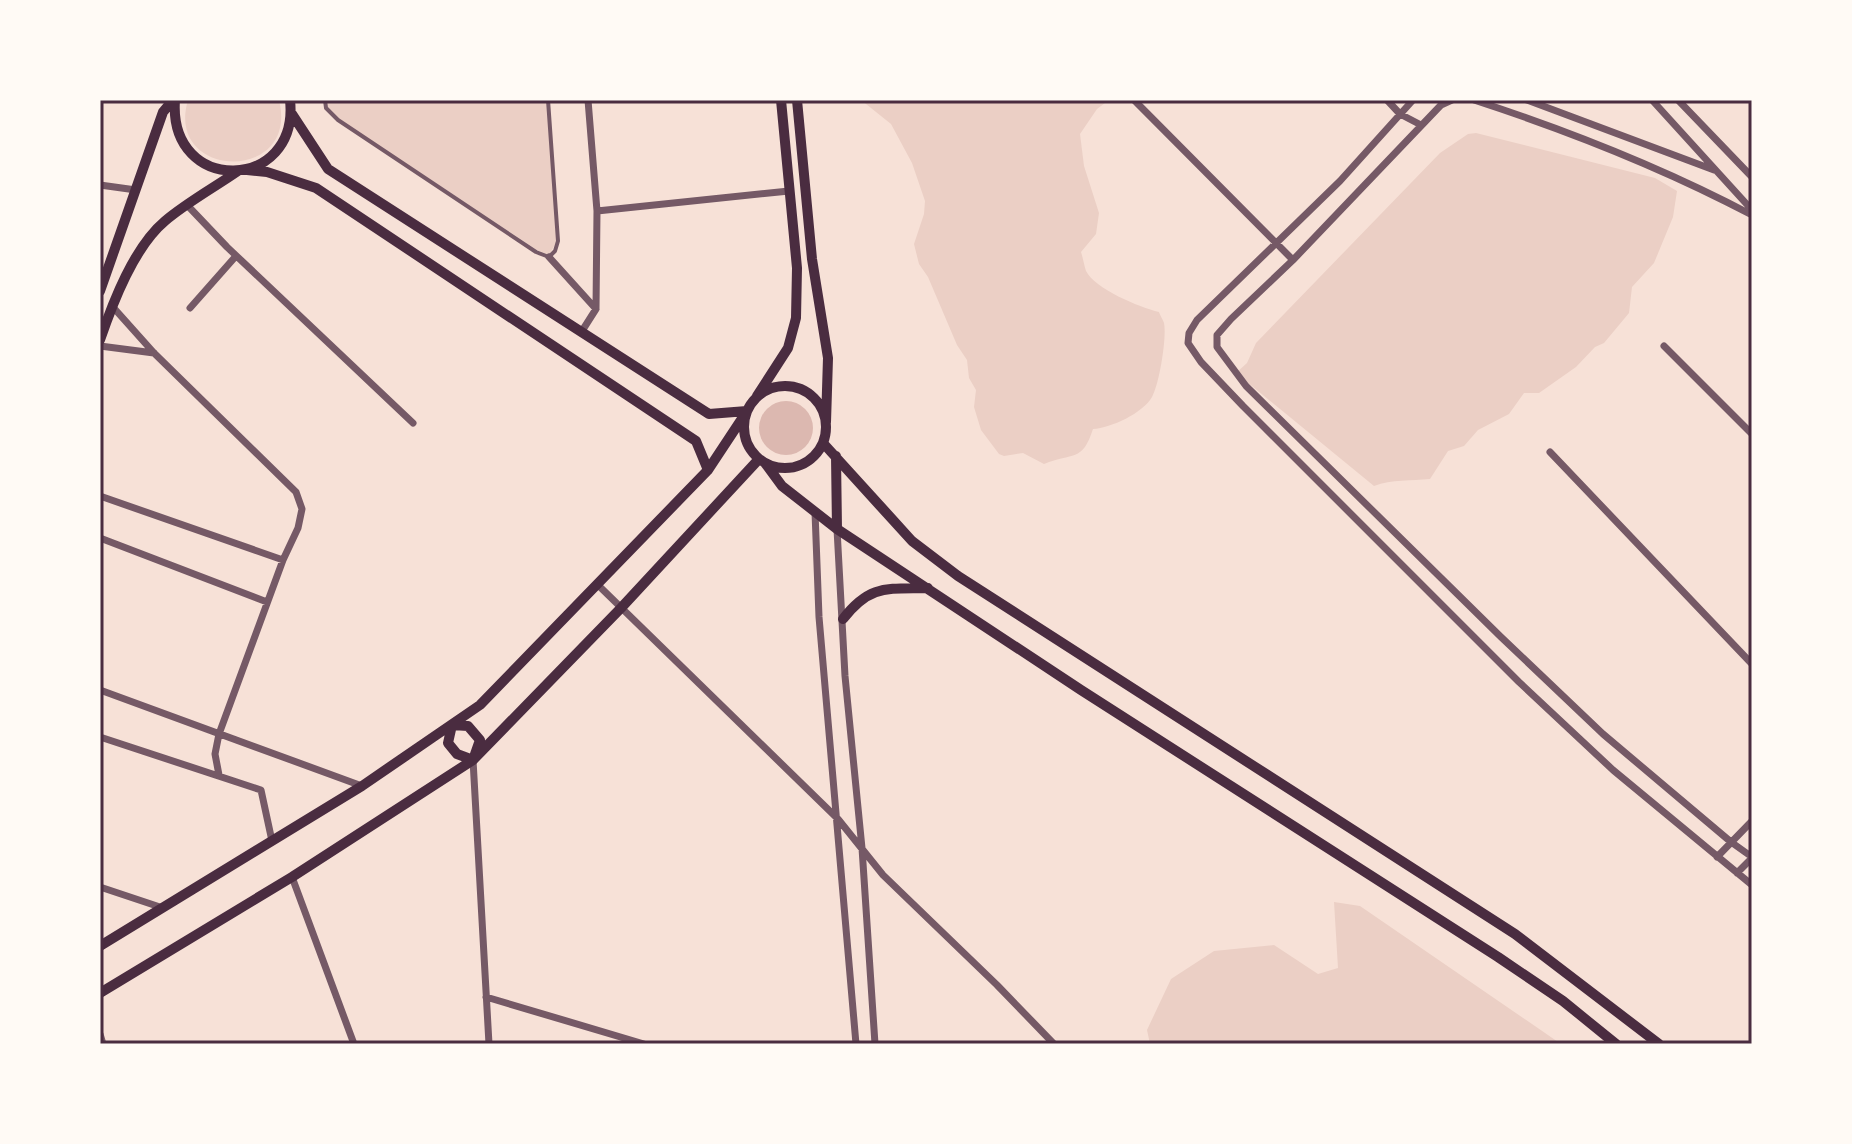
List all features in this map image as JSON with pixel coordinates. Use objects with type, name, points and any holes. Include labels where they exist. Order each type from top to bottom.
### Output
[{"type":"main road","points":[[174,100],[178,135],[188,151],[210,167],[267,172],[316,188],[696,441],[708,470]]},
{"type":"main road","points":[[100,291],[163,112],[174,100]]},
{"type":"main road","points":[[100,343],[112,305],[142,249],[164,221],[243,170],[265,162],[279,149],[288,133],[292,114],[290,100]]},
{"type":"main road","points":[[100,946],[362,786],[480,705],[599,586],[708,470],[788,348],[796,318],[797,268],[781,100]]},
{"type":"main road","points":[[762,461],[774,467],[794,467],[811,458],[823,443],[826,422],[828,358],[812,259],[797,100]]},
{"type":"main road","points":[[292,114],[328,169],[709,414],[747,411]]},
{"type":"main road","points":[[757,396],[781,386],[806,391],[815,399],[826,422]]},
{"type":"main road","points":[[747,411],[743,432],[751,452],[782,486],[837,529],[1081,690],[1498,957],[1563,1001],[1616,1044]]},
{"type":"main road","points":[[823,443],[912,541],[958,576],[1515,934],[1659,1044]]},
{"type":"main road","points":[[836,456],[837,529]]},
{"type":"main road","points":[[100,993],[292,877],[473,760],[762,461]]},
{"type":"main road","points":[[843,619],[857,600],[873,592],[928,588]]},
{"type":"main road","points":[[452,725],[468,726],[480,740],[473,760]]},
{"type":"main road","points":[[452,725],[448,743],[457,754],[473,760]]},
{"type":"street","points":[[582,331],[596,309],[597,211],[588,100]]},
{"type":"street","points":[[1134,100],[1293,260]]},
{"type":"street","points":[[1387,100],[1400,114],[1421,125]]},
{"type":"street","points":[[1413,100],[1340,181],[1197,320],[1189,333],[1188,343],[1194,354],[1243,406],[1519,682],[1613,770],[1752,885]]},
{"type":"street","points":[[1452,100],[1441,105],[1293,260],[1252,298],[1217,335],[1217,347],[1246,386],[1315,456],[1569,702],[1603,734],[1752,857],[1737,873]]},
{"type":"street","points":[[1474,100],[1543,122],[1603,146],[1752,212]]},
{"type":"street","points":[[1527,100],[1714,170]]},
{"type":"street","points":[[1652,100],[1752,212]]},
{"type":"street","points":[[1678,100],[1752,177]]},
{"type":"street","points":[[100,185],[136,190]]},
{"type":"street","points":[[597,211],[789,191]]},
{"type":"street","points":[[188,206],[236,256],[413,423]]},
{"type":"street","points":[[190,308],[236,256]]},
{"type":"street","points":[[549,257],[596,309]]},
{"type":"street","points":[[112,305],[154,353],[230,424],[296,492],[302,509],[219,734],[215,754],[219,775]]},
{"type":"street","points":[[100,343],[154,353]]},
{"type":"street","points":[[1664,346],[1752,434]]},
{"type":"street","points":[[1550,452],[1752,664]]},
{"type":"street","points":[[100,496],[283,560]]},
{"type":"street","points":[[815,512],[819,617],[856,1044]]},
{"type":"street","points":[[837,529],[846,690],[862,848],[875,1044]]},
{"type":"street","points":[[100,538],[267,602]]},
{"type":"street","points":[[599,586],[838,819],[883,875],[1054,1044]]},
{"type":"street","points":[[100,690],[362,786]]},
{"type":"street","points":[[100,737],[261,790],[272,841]]},
{"type":"street","points":[[473,760],[489,1044]]},
{"type":"street","points":[[1717,857],[1752,821]]},
{"type":"street","points":[[292,877],[354,1044]]},
{"type":"street","points":[[100,887],[163,908]]},
{"type":"street","points":[[486,997],[644,1044]]},
{"type":"street","points":[[100,1034],[103,1044]]},
{"type":"lane","points":[[325,100],[326,108],[338,120],[536,252],[549,257],[558,241],[548,100]]},
{"type":"shaded area","points":[[188,100],[279,100],[280,127],[270,147],[253,158],[232,162],[212,157],[195,146],[186,126]]},
{"type":"shaded area","points":[[326,100],[547,100],[557,241],[549,255],[339,119],[327,107]]},
{"type":"shaded area","points":[[861,100],[1109,100],[1097,109],[1080,134],[1084,166],[1099,213],[1096,234],[1081,252],[1086,271],[1098,284],[1129,302],[1159,312],[1164,322],[1157,382],[1152,397],[1142,409],[1117,423],[1093,429],[1085,447],[1075,455],[1044,464],[1023,453],[999,454],[981,430],[974,407],[976,390],[969,378],[967,360],[919,264],[914,244],[925,201],[912,163],[891,124]]},
{"type":"shaded area","points":[[1476,133],[1655,178],[1677,191],[1673,217],[1654,263],[1632,287],[1629,313],[1604,343],[1539,393],[1524,393],[1509,414],[1478,430],[1464,446],[1448,451],[1430,479],[1374,486],[1236,373],[1247,363],[1256,343],[1440,153],[1468,134]]},
{"type":"shaded area","points":[[786,401],[805,409],[813,428],[805,447],[786,455],[767,447],[759,428],[767,409]]},
{"type":"shaded area","points":[[1334,902],[1360,906],[1561,1044],[1150,1044],[1147,1030],[1171,979],[1214,951],[1274,945],[1318,974],[1338,968]]}]
